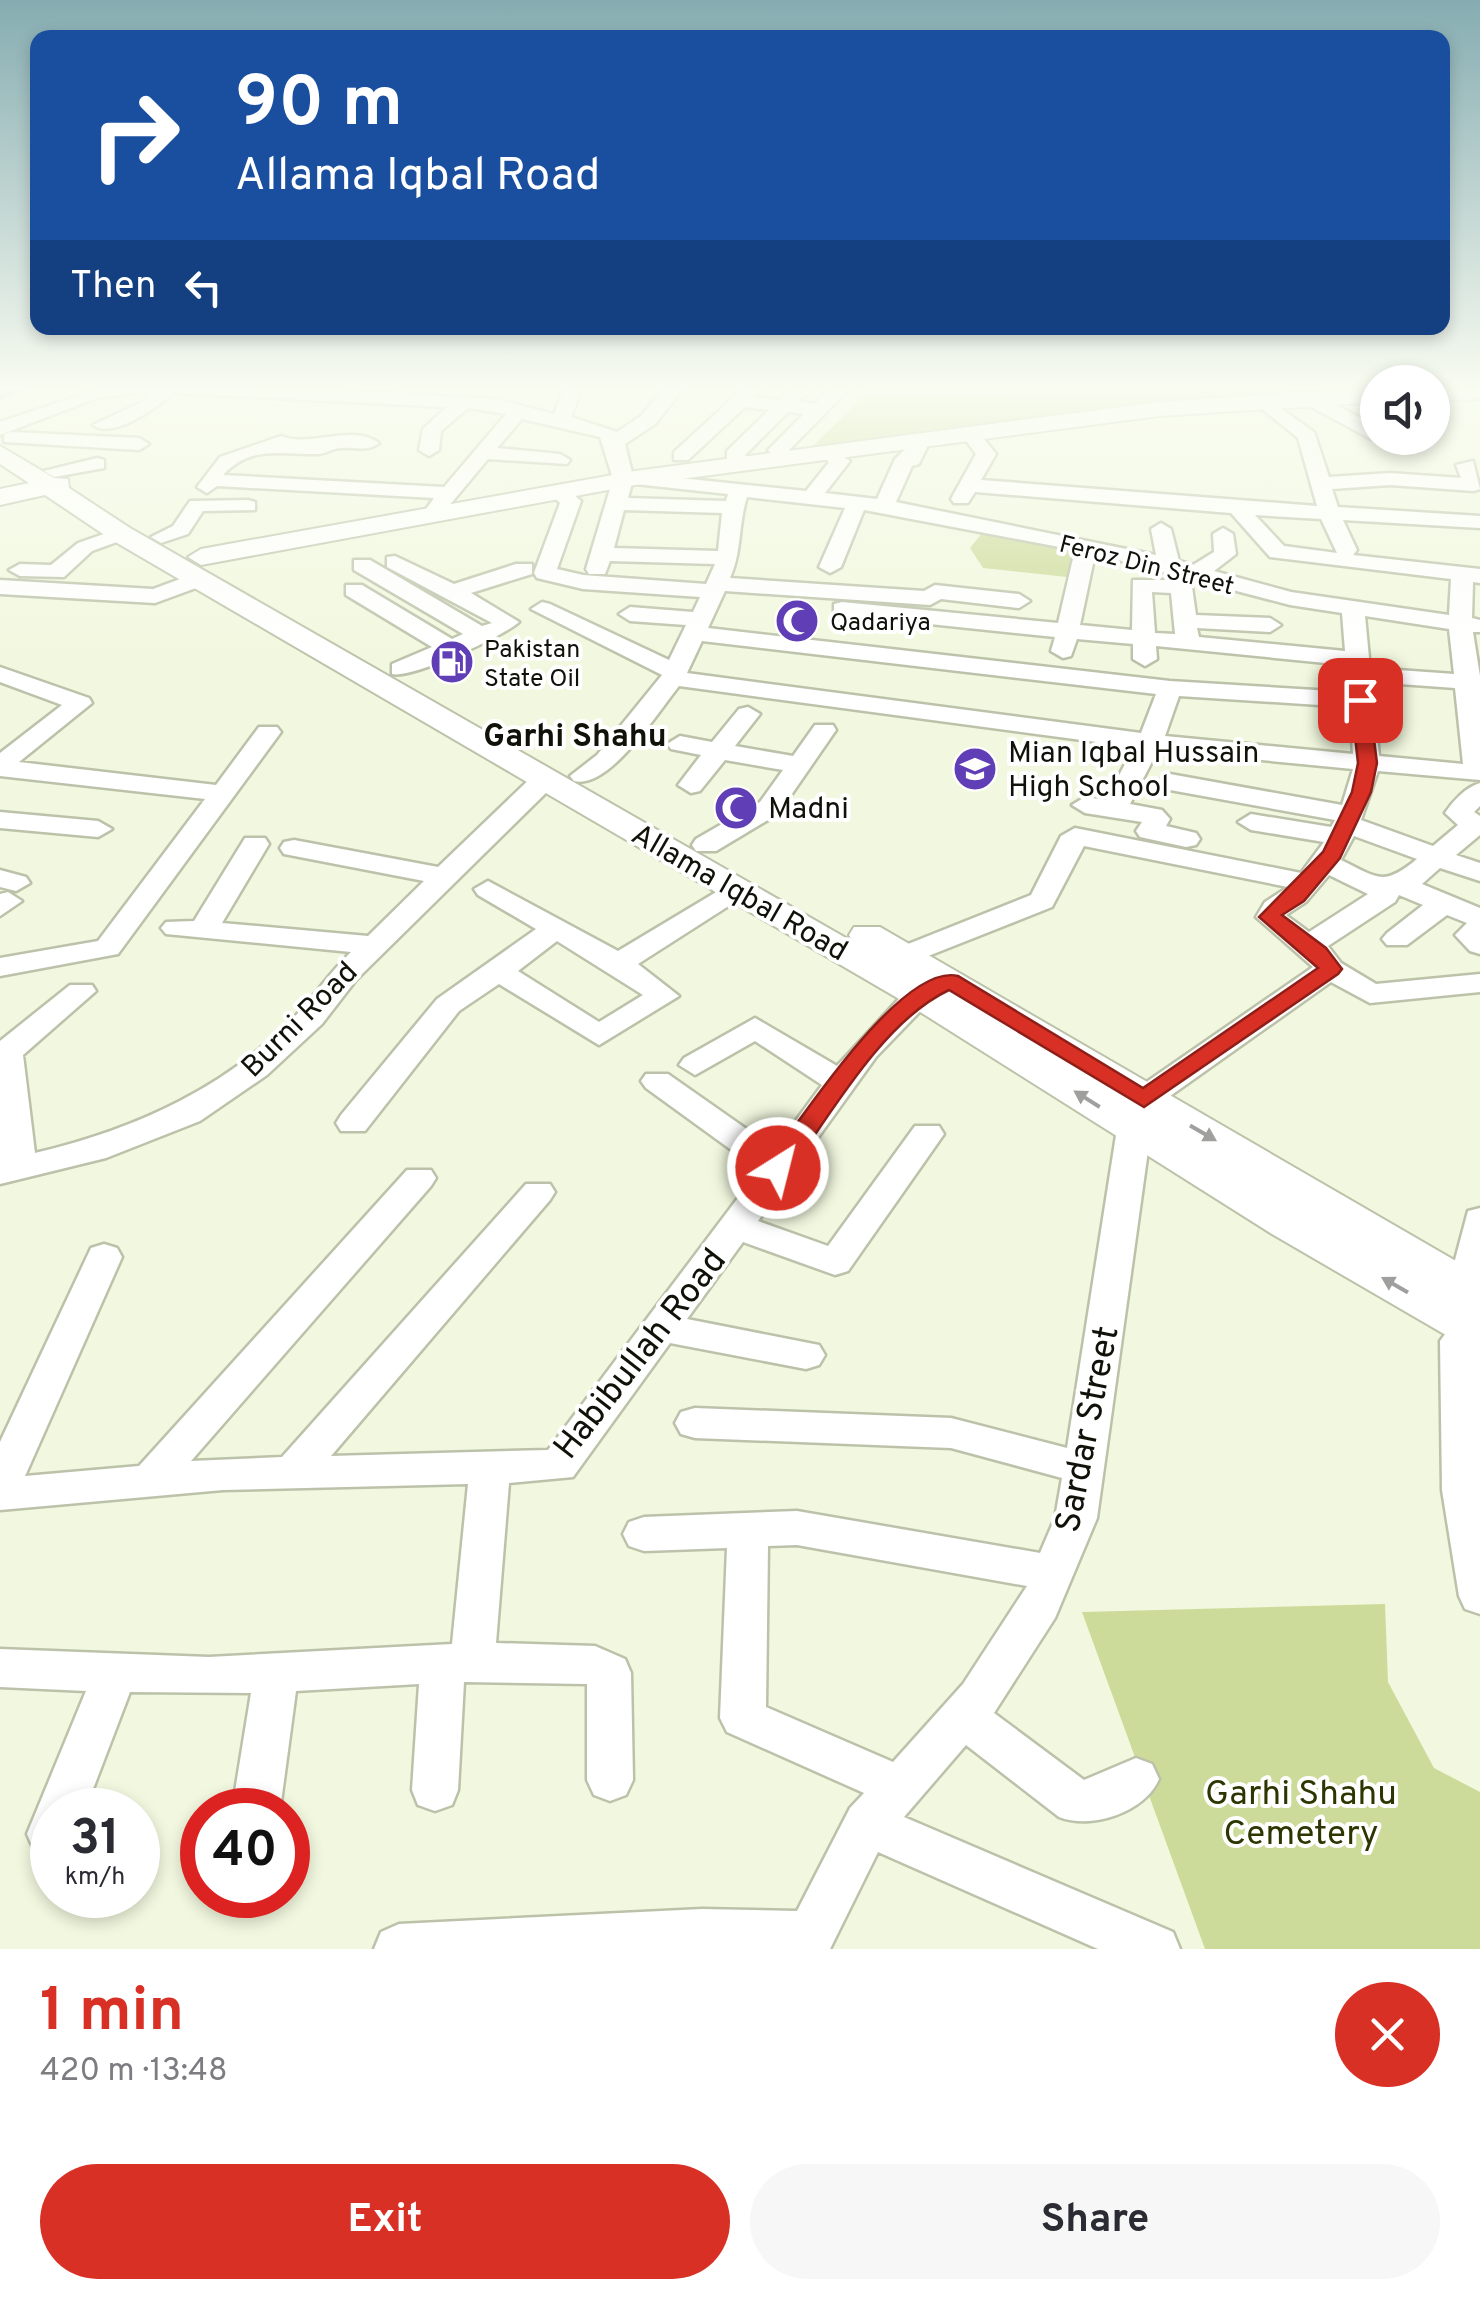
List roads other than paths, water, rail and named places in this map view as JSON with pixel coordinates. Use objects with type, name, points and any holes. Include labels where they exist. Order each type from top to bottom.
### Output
[{"type":"main road","points":[[0,497],[65,477]]},
{"type":"main road","name":"Allama Iqbal Road","points":[[69,477],[121,534],[200,568],[583,776],[903,956],[935,988]]},
{"type":"main road","name":"Allama Iqbal Road","points":[[69,477],[161,537],[200,568]]},
{"type":"main road","points":[[200,568],[448,495],[558,490],[638,477]]},
{"type":"main road","name":"Allama Iqbal Road","points":[[402,679],[545,779],[738,891],[935,988],[1139,1114],[1472,1309]]},
{"type":"main road","name":"Allama Iqbal Road","points":[[1139,1114],[1472,1309]]},
{"type":"street","points":[[212,477],[448,495]]},
{"type":"street","points":[[291,483],[296,477]]},
{"type":"street","points":[[386,477],[448,495]]},
{"type":"street","points":[[448,495],[463,477]]},
{"type":"street","points":[[811,498],[827,477]]},
{"type":"street","points":[[884,506],[897,477]]},
{"type":"street","points":[[950,522],[973,477]]},
{"type":"street","points":[[1317,477],[1346,550]]},
{"type":"street","points":[[1398,477],[1400,485]]},
{"type":"street","points":[[1319,484],[1400,485],[1456,477]]},
{"type":"street","points":[[1471,477],[1480,509]]},
{"type":"street","points":[[629,478],[599,562],[639,547],[729,558]]},
{"type":"street","name":"Feroz Din Street","points":[[629,478],[733,508],[811,498],[884,506],[1169,564],[1353,610],[1470,625]]},
{"type":"street","points":[[968,485],[1113,509],[1236,507],[1329,513],[1408,543],[1468,580]]},
{"type":"street","points":[[558,490],[571,501],[545,574],[583,582],[847,600],[1066,634],[1143,641],[1270,625]]},
{"type":"street","points":[[830,567],[857,503]]},
{"type":"street","points":[[161,537],[181,530],[197,505],[248,506]]},
{"type":"street","points":[[1236,507],[1278,552],[1408,543],[1480,522]]},
{"type":"street","points":[[583,776],[606,760],[674,676],[729,558],[733,508],[613,514]]},
{"type":"street","points":[[1161,530],[1169,564]]},
{"type":"street","points":[[7,579],[56,572],[85,547],[121,534]]},
{"type":"street","points":[[1194,573],[1225,554],[1223,534]]},
{"type":"street","points":[[1059,675],[1086,547]]},
{"type":"street","points":[[395,562],[508,622],[450,646],[402,679]]},
{"type":"street","points":[[362,565],[482,635]]},
{"type":"street","points":[[7,579],[155,596],[200,568]]},
{"type":"street","points":[[452,592],[531,577],[476,605]]},
{"type":"street","points":[[1347,578],[1468,580]]},
{"type":"street","points":[[542,609],[674,676],[1150,742],[1477,773],[1468,580]]},
{"type":"street","points":[[1114,810],[1150,742],[1159,687],[1143,641],[1141,585],[1181,587],[1186,633]]},
{"type":"street","points":[[354,590],[450,646]]},
{"type":"street","points":[[847,600],[1019,601]]},
{"type":"street","points":[[820,648],[847,600]]},
{"type":"street","points":[[1353,610],[1367,763],[1345,825],[1318,870],[1270,917],[1330,969],[1370,994],[1480,982]]},
{"type":"street","points":[[630,614],[820,648],[1159,687],[1358,678],[1473,682]]},
{"type":"street","points":[[1186,633],[1358,678]]},
{"type":"street","points":[[0,674],[80,702],[0,766]]},
{"type":"street","points":[[691,785],[748,714]]},
{"type":"street","points":[[706,845],[769,808],[824,730]]},
{"type":"street","points":[[0,967],[108,948],[268,732]]},
{"type":"street","points":[[0,740],[29,742]]},
{"type":"street","points":[[680,744],[799,766]]},
{"type":"street","points":[[0,766],[220,793]]},
{"type":"street","name":"Burni Road","points":[[10,1170],[94,1150],[188,1114],[256,1068],[311,1017],[375,944],[545,779]]},
{"type":"street","points":[[1170,782],[1345,825],[1480,873]]},
{"type":"street","points":[[1308,946],[1384,896],[1475,825],[1458,813],[1480,790]]},
{"type":"street","points":[[1085,805],[1156,817],[1152,833],[1392,886],[1480,918]]},
{"type":"street","points":[[0,820],[98,829]]},
{"type":"street","points":[[1251,822],[1345,825]]},
{"type":"street","points":[[903,956],[1042,900],[1075,836],[1318,870]]},
{"type":"street","points":[[255,844],[189,929],[375,944]]},
{"type":"street","points":[[294,848],[444,877]]},
{"type":"street","points":[[488,889],[618,964],[664,996],[600,1035],[498,971]]},
{"type":"street","points":[[618,964],[738,891]]},
{"type":"street","points":[[1396,939],[1444,903]]},
{"type":"street","points":[[1480,927],[1470,934],[1480,945]]},
{"type":"street","points":[[352,1123],[448,1004],[528,952],[534,940],[558,930]]},
{"type":"street","points":[[1139,1114],[1330,969]]},
{"type":"street","name":"Habibullah Road","points":[[0,1490],[294,1472],[558,1466],[865,1050],[935,988]]},
{"type":"street","points":[[10,1170],[8,1055],[14,1044],[81,991]]},
{"type":"street","points":[[695,1065],[755,1027],[841,1084]]},
{"type":"street","points":[[658,1081],[778,1168]]},
{"type":"street","name":"Sardar Street","points":[[806,1942],[867,1824],[962,1716],[1040,1605],[1076,1518],[1139,1114]]},
{"type":"street","points":[[736,1226],[835,1262],[927,1134]]},
{"type":"street","points":[[150,1480],[419,1178]]},
{"type":"street","points":[[294,1472],[538,1192]]},
{"type":"street","points":[[1480,1220],[1472,1264],[1472,1309],[1459,1341],[1462,1490],[1480,1596]]},
{"type":"street","points":[[0,1490],[104,1257]]},
{"type":"street","points":[[661,1328],[806,1355]]},
{"type":"street","points":[[695,1422],[950,1433],[1085,1469]]},
{"type":"street","points":[[435,1790],[490,1468]]},
{"type":"street","points":[[644,1534],[797,1528],[1053,1574]]},
{"type":"street","points":[[748,1530],[743,1718],[900,1787]]},
{"type":"street","points":[[0,1668],[209,1676],[458,1662],[604,1666],[610,1673],[610,1780]]},
{"type":"street","points":[[70,1788],[115,1672]]},
{"type":"street","points":[[259,1788],[276,1672]]},
{"type":"street","points":[[962,1716],[1076,1802],[1092,1802],[1136,1779]]},
{"type":"street","points":[[867,1824],[1155,1949]]},
{"type":"street","points":[[400,1949],[702,1933],[806,1942]]},
{"type":"place","name":"Qadariya","points":[[797,621]]},
{"type":"place","name":"Pakistan State Oil","points":[[452,662]]},
{"type":"place","name":"Mian Iqbal Hussain High School","points":[[975,769]]},
{"type":"place","name":"Madni","points":[[736,808]]},
{"type":"district","name":"Garhi Shahu","points":[[575,735]]},
{"type":"park label","name":"Garhi Shahu Cemetery","points":[[1301,1812]]}]
